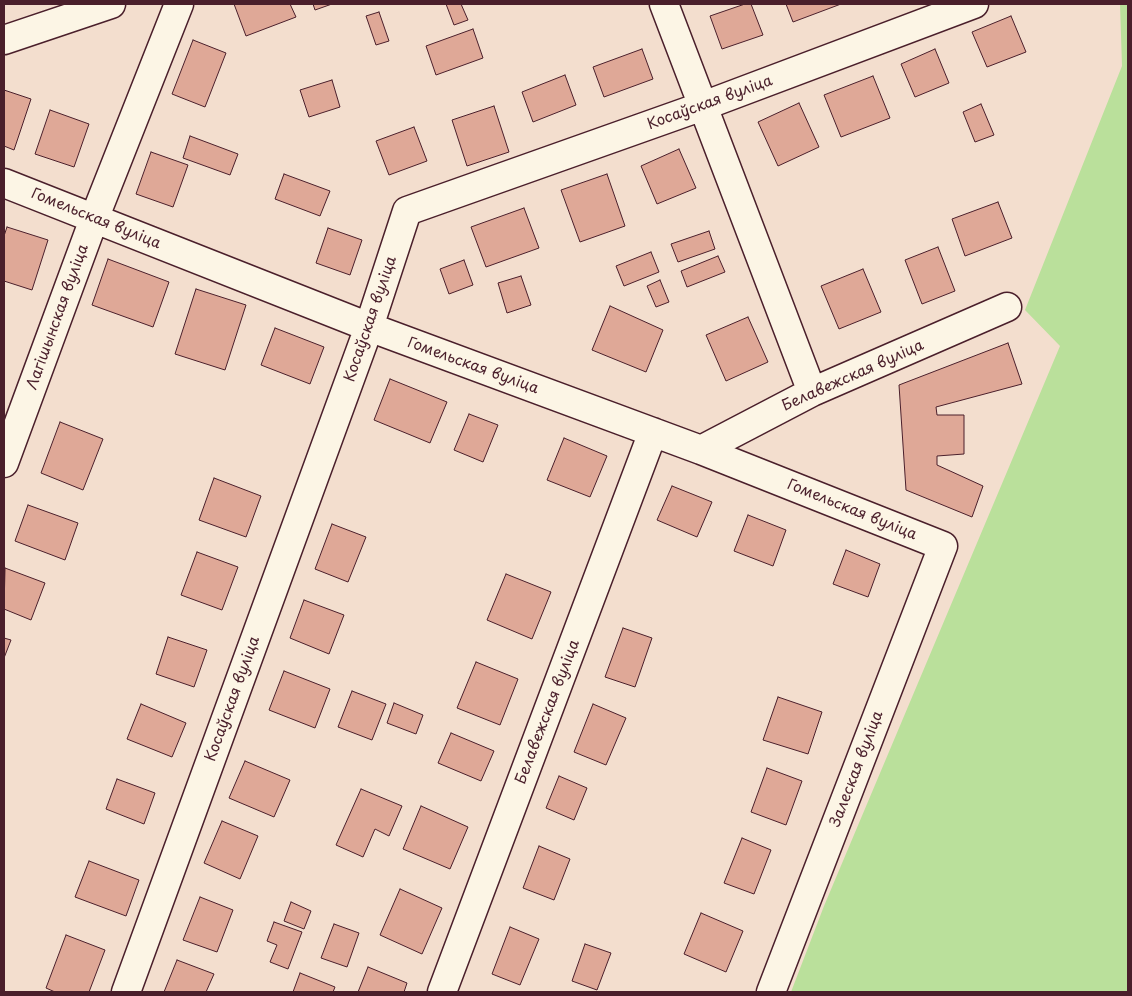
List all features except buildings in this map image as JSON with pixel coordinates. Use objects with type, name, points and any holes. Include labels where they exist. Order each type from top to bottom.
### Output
[{"type":"street","points":[[4,40],[112,4]]},
{"type":"street","name":"Лагішынская вуліца","points":[[4,463],[94,219],[179,4]]},
{"type":"street","points":[[664,4],[812,392]]},
{"type":"street","name":"Косаўская вуліца","points":[[126,992],[369,327],[408,211],[703,106],[974,4]]},
{"type":"street","name":"Гомельская вуліца","points":[[4,183],[369,327],[702,450],[943,546]]},
{"type":"street","name":"Белавежская вуліца","points":[[702,450],[812,392],[1007,307]]},
{"type":"street","name":"Белавежская вуліца","points":[[442,992],[653,432]]},
{"type":"street","name":"Залеская вуліца","points":[[771,992],[943,546]]},
{"type":"green space","points":[[1120,4],[1128,4],[1128,992],[791,992],[824,906],[1060,346],[1025,310],[1122,66]]}]
